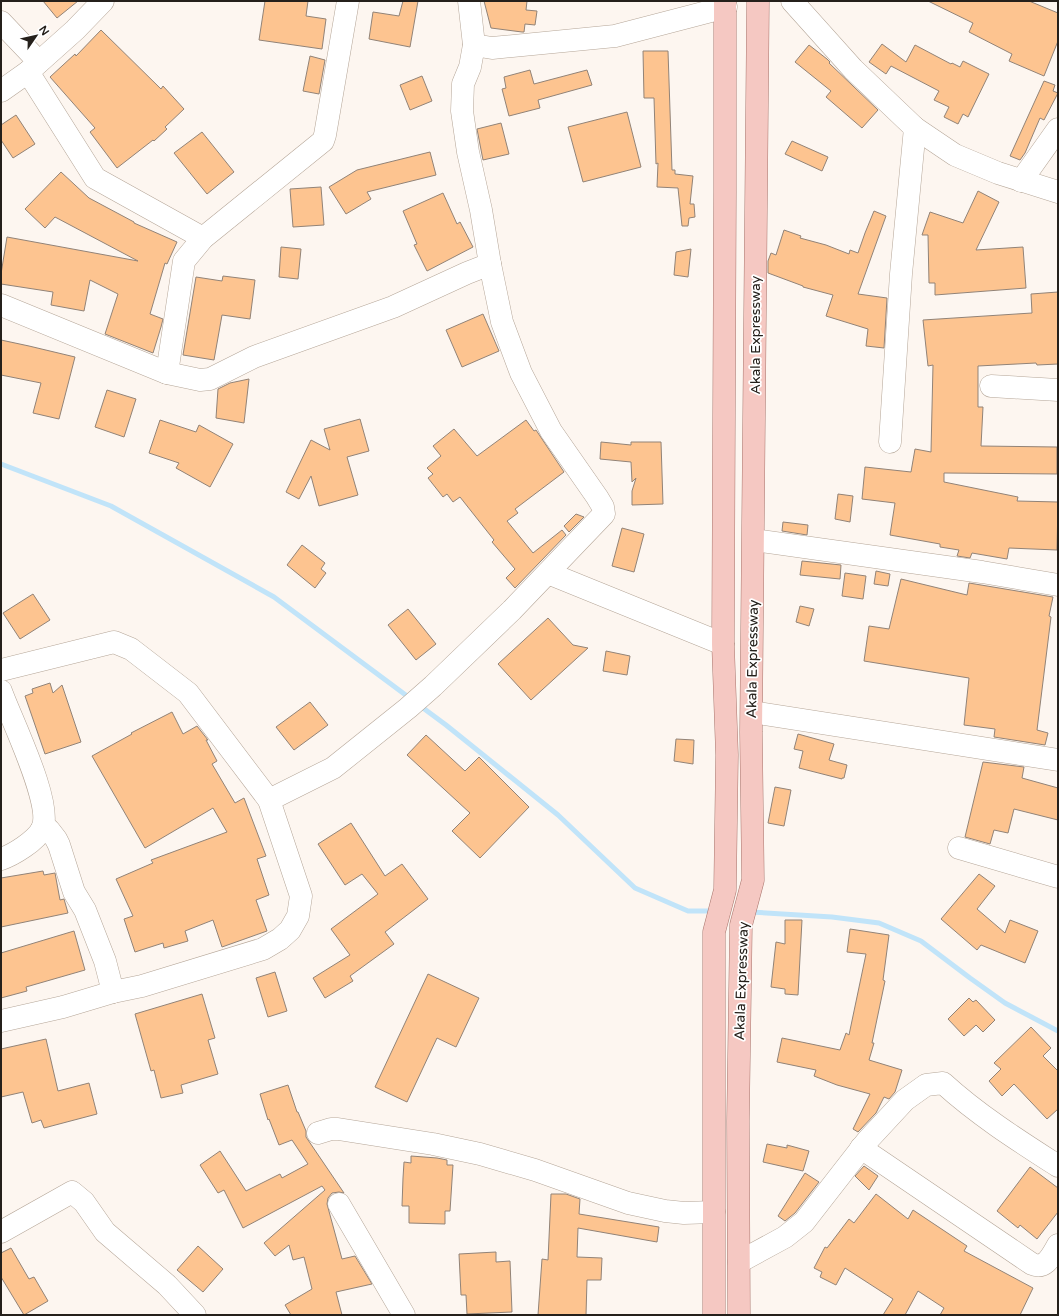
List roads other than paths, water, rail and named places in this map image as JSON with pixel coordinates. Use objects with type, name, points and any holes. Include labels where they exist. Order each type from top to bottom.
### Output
[{"type":"main road","name":"Akala Expressway","points":[[739,1315],[738,1121],[741,925],[753,880],[752,712],[758,1]]},
{"type":"main road","name":"Akala Expressway","points":[[714,1315],[714,932],[725,890],[727,754],[723,644],[725,4]]},
{"type":"street","points":[[1,91],[34,67],[75,30],[103,1]]},
{"type":"street","points":[[166,373],[184,261],[203,238],[322,141],[325,135],[348,1]]},
{"type":"street","points":[[269,800],[332,768],[408,708],[512,610],[604,514],[603,507],[551,431],[521,374],[502,322],[481,210],[468,152],[462,111],[463,84],[470,67],[474,44],[469,1]]},
{"type":"street","points":[[792,1],[854,69],[915,128],[955,155],[998,173],[1058,192]]},
{"type":"street","points":[[474,44],[492,48],[615,36],[725,4]]},
{"type":"street","points":[[1,22],[34,67],[95,178],[203,238]]},
{"type":"street","points":[[890,442],[901,274],[915,128]]},
{"type":"street","points":[[1021,180],[1058,129]]},
{"type":"street","points":[[1,305],[166,373],[200,380],[210,379],[254,357],[393,307],[467,272],[490,264]]},
{"type":"street","points":[[991,386],[1058,390]]},
{"type":"street","points":[[754,540],[982,572],[1058,585]]},
{"type":"street","points":[[548,573],[723,644]]},
{"type":"street","points":[[1,670],[114,642],[131,649],[188,693],[269,800],[301,896],[298,916],[290,930],[280,939],[263,949],[142,986],[113,992],[63,1007],[1,1021]]},
{"type":"street","points":[[1,691],[36,780],[45,815],[42,829],[31,841],[18,851],[1,859]]},
{"type":"street","points":[[752,712],[1058,760]]},
{"type":"street","points":[[42,829],[49,830],[59,845],[74,892],[85,910],[105,961],[113,992]]},
{"type":"street","points":[[959,848],[1058,877]]},
{"type":"street","points":[[739,1262],[784,1237],[804,1222],[861,1148],[885,1120],[905,1100],[926,1085],[944,1083],[964,1101],[1028,1147],[1058,1166]]},
{"type":"street","points":[[318,1133],[331,1129],[338,1129],[433,1144],[480,1154],[535,1170],[628,1203],[665,1211],[684,1213],[714,1212]]},
{"type":"street","points":[[861,1148],[1032,1264],[1040,1266],[1047,1263],[1058,1245]]},
{"type":"street","points":[[1,1232],[72,1192],[84,1202],[105,1232],[167,1285],[195,1315]]},
{"type":"street","points":[[338,1204],[404,1315]]},
{"type":"waterway","points":[[1,464],[111,506],[274,597],[411,699]]},
{"type":"waterway","points":[[419,705],[558,815],[635,888],[688,911],[715,911]]},
{"type":"waterway","points":[[751,912],[832,917],[879,923],[921,941],[1005,1003],[1058,1031]]}]
